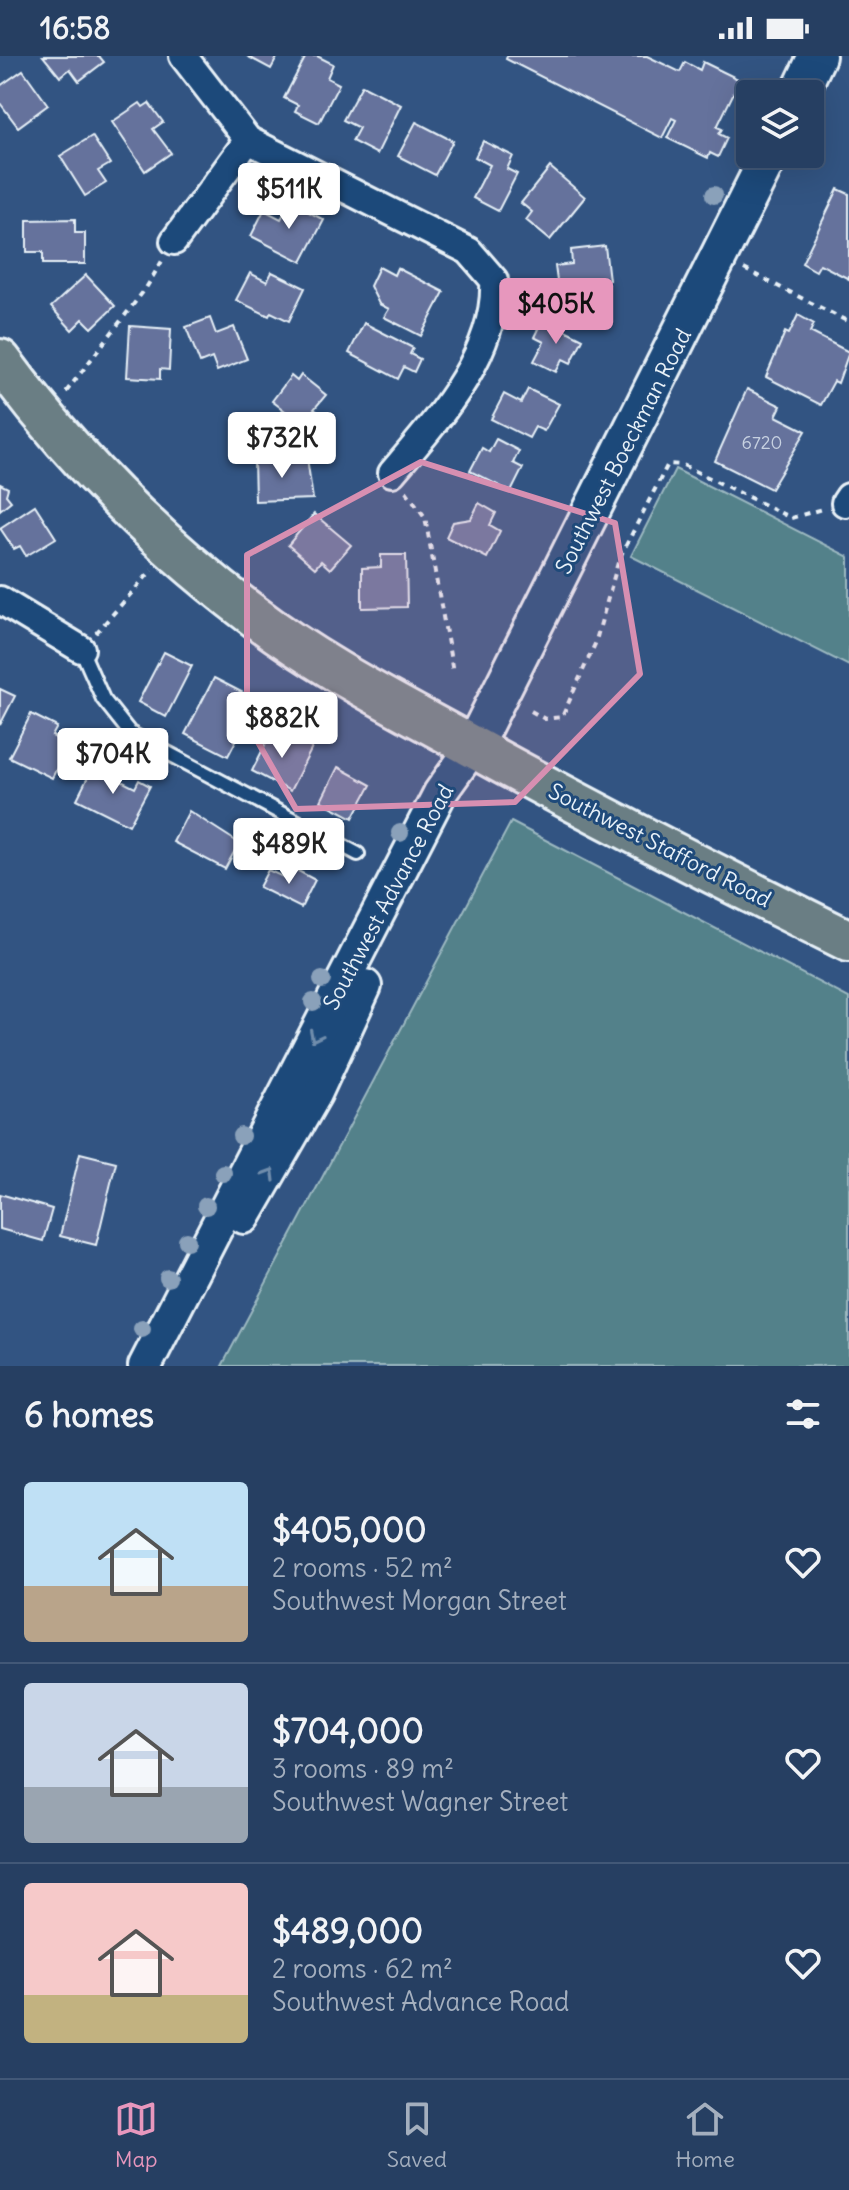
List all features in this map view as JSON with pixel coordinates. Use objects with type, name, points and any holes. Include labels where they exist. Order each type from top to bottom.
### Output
[{"type":"main road","points":[[806,80],[817,56]]},
{"type":"main road","name":"Southwest Boeckman Road","points":[[473,747],[763,168]]},
{"type":"main road","name":"Southwest Stafford Road","points":[[0,360],[90,470],[172,548],[276,632],[388,702],[849,941]]},
{"type":"street","points":[[183,56],[248,140],[469,251],[494,280],[491,322],[482,341],[450,399],[392,473]]},
{"type":"street","points":[[174,241],[248,140]]},
{"type":"street","points":[[0,600],[81,649]]},
{"type":"street","name":"Southwest Advance Road","points":[[145,1366],[440,793],[473,747]]},
{"type":"street","name":"Southwest Advance Road","points":[[167,1366],[221,1258],[315,1094],[355,1005],[459,803],[473,747]]},
{"type":"lane","points":[[81,649],[103,699],[130,733],[358,854]]},
{"type":"path","points":[[42,414],[72,386],[146,288],[174,241]]},
{"type":"path","points":[[720,257],[849,322]]},
{"type":"path","points":[[531,711],[545,719],[562,717],[595,644],[619,559],[668,464],[683,465],[791,518],[847,500]]},
{"type":"path","points":[[392,473],[425,517],[453,672]]},
{"type":"path","points":[[81,649],[172,548]]},
{"type":"highlighted area","points":[[421,462],[615,523],[640,674],[515,802],[296,809],[247,723],[247,555]]},
{"type":"green space","points":[[675,469],[849,557],[849,666],[631,556]]},
{"type":"green space","points":[[511,822],[849,998],[849,1366],[222,1366]]},
{"type":"building","points":[[43,56],[99,56],[104,62],[79,81],[70,69],[60,77]]},
{"type":"building","points":[[247,56],[278,56],[271,69]]},
{"type":"building","points":[[306,56],[317,56],[333,64],[327,78],[339,84],[319,123],[295,111],[298,105],[284,98]]},
{"type":"building","points":[[507,56],[647,56],[680,72],[685,62],[700,70],[703,62],[740,80],[736,80],[736,88],[717,127],[722,129],[719,134],[727,138],[718,157],[710,153],[708,158],[667,138],[676,120],[672,118],[662,138],[506,59]]},
{"type":"building","points":[[23,70],[48,105],[18,127],[0,103],[0,86]]},
{"type":"building","points":[[362,85],[401,105],[377,154],[352,141],[359,128],[343,120]]},
{"type":"building","points":[[140,103],[143,107],[149,103],[163,122],[153,129],[171,153],[145,171],[112,122]]},
{"type":"building","points":[[416,122],[453,141],[435,175],[398,156]]},
{"type":"building","points":[[92,136],[110,164],[98,171],[106,183],[85,196],[60,156]]},
{"type":"building","points":[[483,141],[513,156],[507,169],[517,174],[498,211],[473,198],[490,165],[475,157]]},
{"type":"building","points":[[550,167],[585,197],[550,240],[526,220],[532,212],[521,203]]},
{"type":"building","points":[[838,189],[849,194],[849,279],[820,264],[816,271],[802,263]]},
{"type":"building","points":[[290,202],[324,220],[302,262],[251,236],[264,210],[281,219]]},
{"type":"building","points":[[75,219],[75,233],[85,233],[85,264],[43,264],[43,252],[27,252],[27,220]]},
{"type":"building","points":[[605,246],[609,280],[595,281],[596,291],[559,296],[555,266],[572,264],[571,250]]},
{"type":"building","points":[[379,267],[394,275],[397,268],[444,292],[421,336],[384,317],[389,309],[379,304],[370,286]]},
{"type":"building","points":[[272,272],[305,288],[289,321],[271,312],[269,316],[236,300],[250,273],[267,282]]},
{"type":"building","points":[[86,275],[115,306],[92,328],[83,319],[72,330],[51,307]]},
{"type":"building","points":[[798,315],[814,324],[810,332],[849,352],[838,383],[834,381],[821,405],[766,377],[785,332],[789,334]]},
{"type":"building","points":[[210,318],[216,334],[234,327],[247,359],[217,371],[212,358],[200,363],[186,327]]},
{"type":"building","points":[[543,319],[583,339],[571,363],[563,359],[556,372],[534,361],[544,342],[534,337]]},
{"type":"building","points":[[364,323],[413,348],[410,354],[420,359],[414,372],[404,367],[398,379],[349,353]]},
{"type":"building","points":[[130,326],[171,329],[169,370],[160,369],[160,379],[127,377]]},
{"type":"building","points":[[301,375],[326,395],[314,409],[329,420],[317,435],[272,401],[291,376],[297,381]]},
{"type":"building","points":[[528,389],[559,404],[544,431],[535,427],[529,438],[491,419],[504,394],[521,403]]},
{"type":"building","points":[[747,389],[781,406],[776,416],[806,431],[771,489],[715,461]]},
{"type":"building","points":[[496,439],[519,451],[513,463],[523,468],[511,492],[470,471],[482,448],[489,452]]},
{"type":"building","points":[[307,458],[313,499],[255,501],[254,460]]},
{"type":"building","points":[[0,484],[8,488],[6,495],[11,501],[0,510]]},
{"type":"building","points":[[479,503],[496,513],[490,525],[500,531],[487,558],[446,537],[453,522],[471,519]]},
{"type":"building","points":[[35,505],[56,538],[26,556],[20,546],[14,549],[0,528]]},
{"type":"building","points":[[314,514],[351,545],[330,569],[321,561],[315,568],[288,545]]},
{"type":"building","points":[[381,555],[406,555],[407,607],[362,608],[362,568],[381,567]]},
{"type":"building","points":[[164,652],[192,666],[166,717],[138,702]]},
{"type":"building","points":[[214,678],[257,700],[228,756],[185,734]]},
{"type":"building","points":[[0,689],[15,696],[0,725]]},
{"type":"building","points":[[31,714],[57,727],[52,736],[69,745],[52,778],[9,757]]},
{"type":"building","points":[[273,729],[312,748],[290,791],[252,771]]},
{"type":"building","points":[[93,767],[135,788],[139,780],[150,786],[129,825],[77,799]]},
{"type":"building","points":[[338,767],[371,785],[353,818],[321,801]]},
{"type":"building","points":[[189,811],[239,843],[225,869],[173,842]]},
{"type":"building","points":[[289,866],[315,880],[301,908],[259,887],[268,870],[283,877]]},
{"type":"building","points":[[80,1153],[116,1162],[96,1245],[60,1236]]},
{"type":"building","points":[[0,1194],[52,1209],[43,1241],[0,1229]]}]
